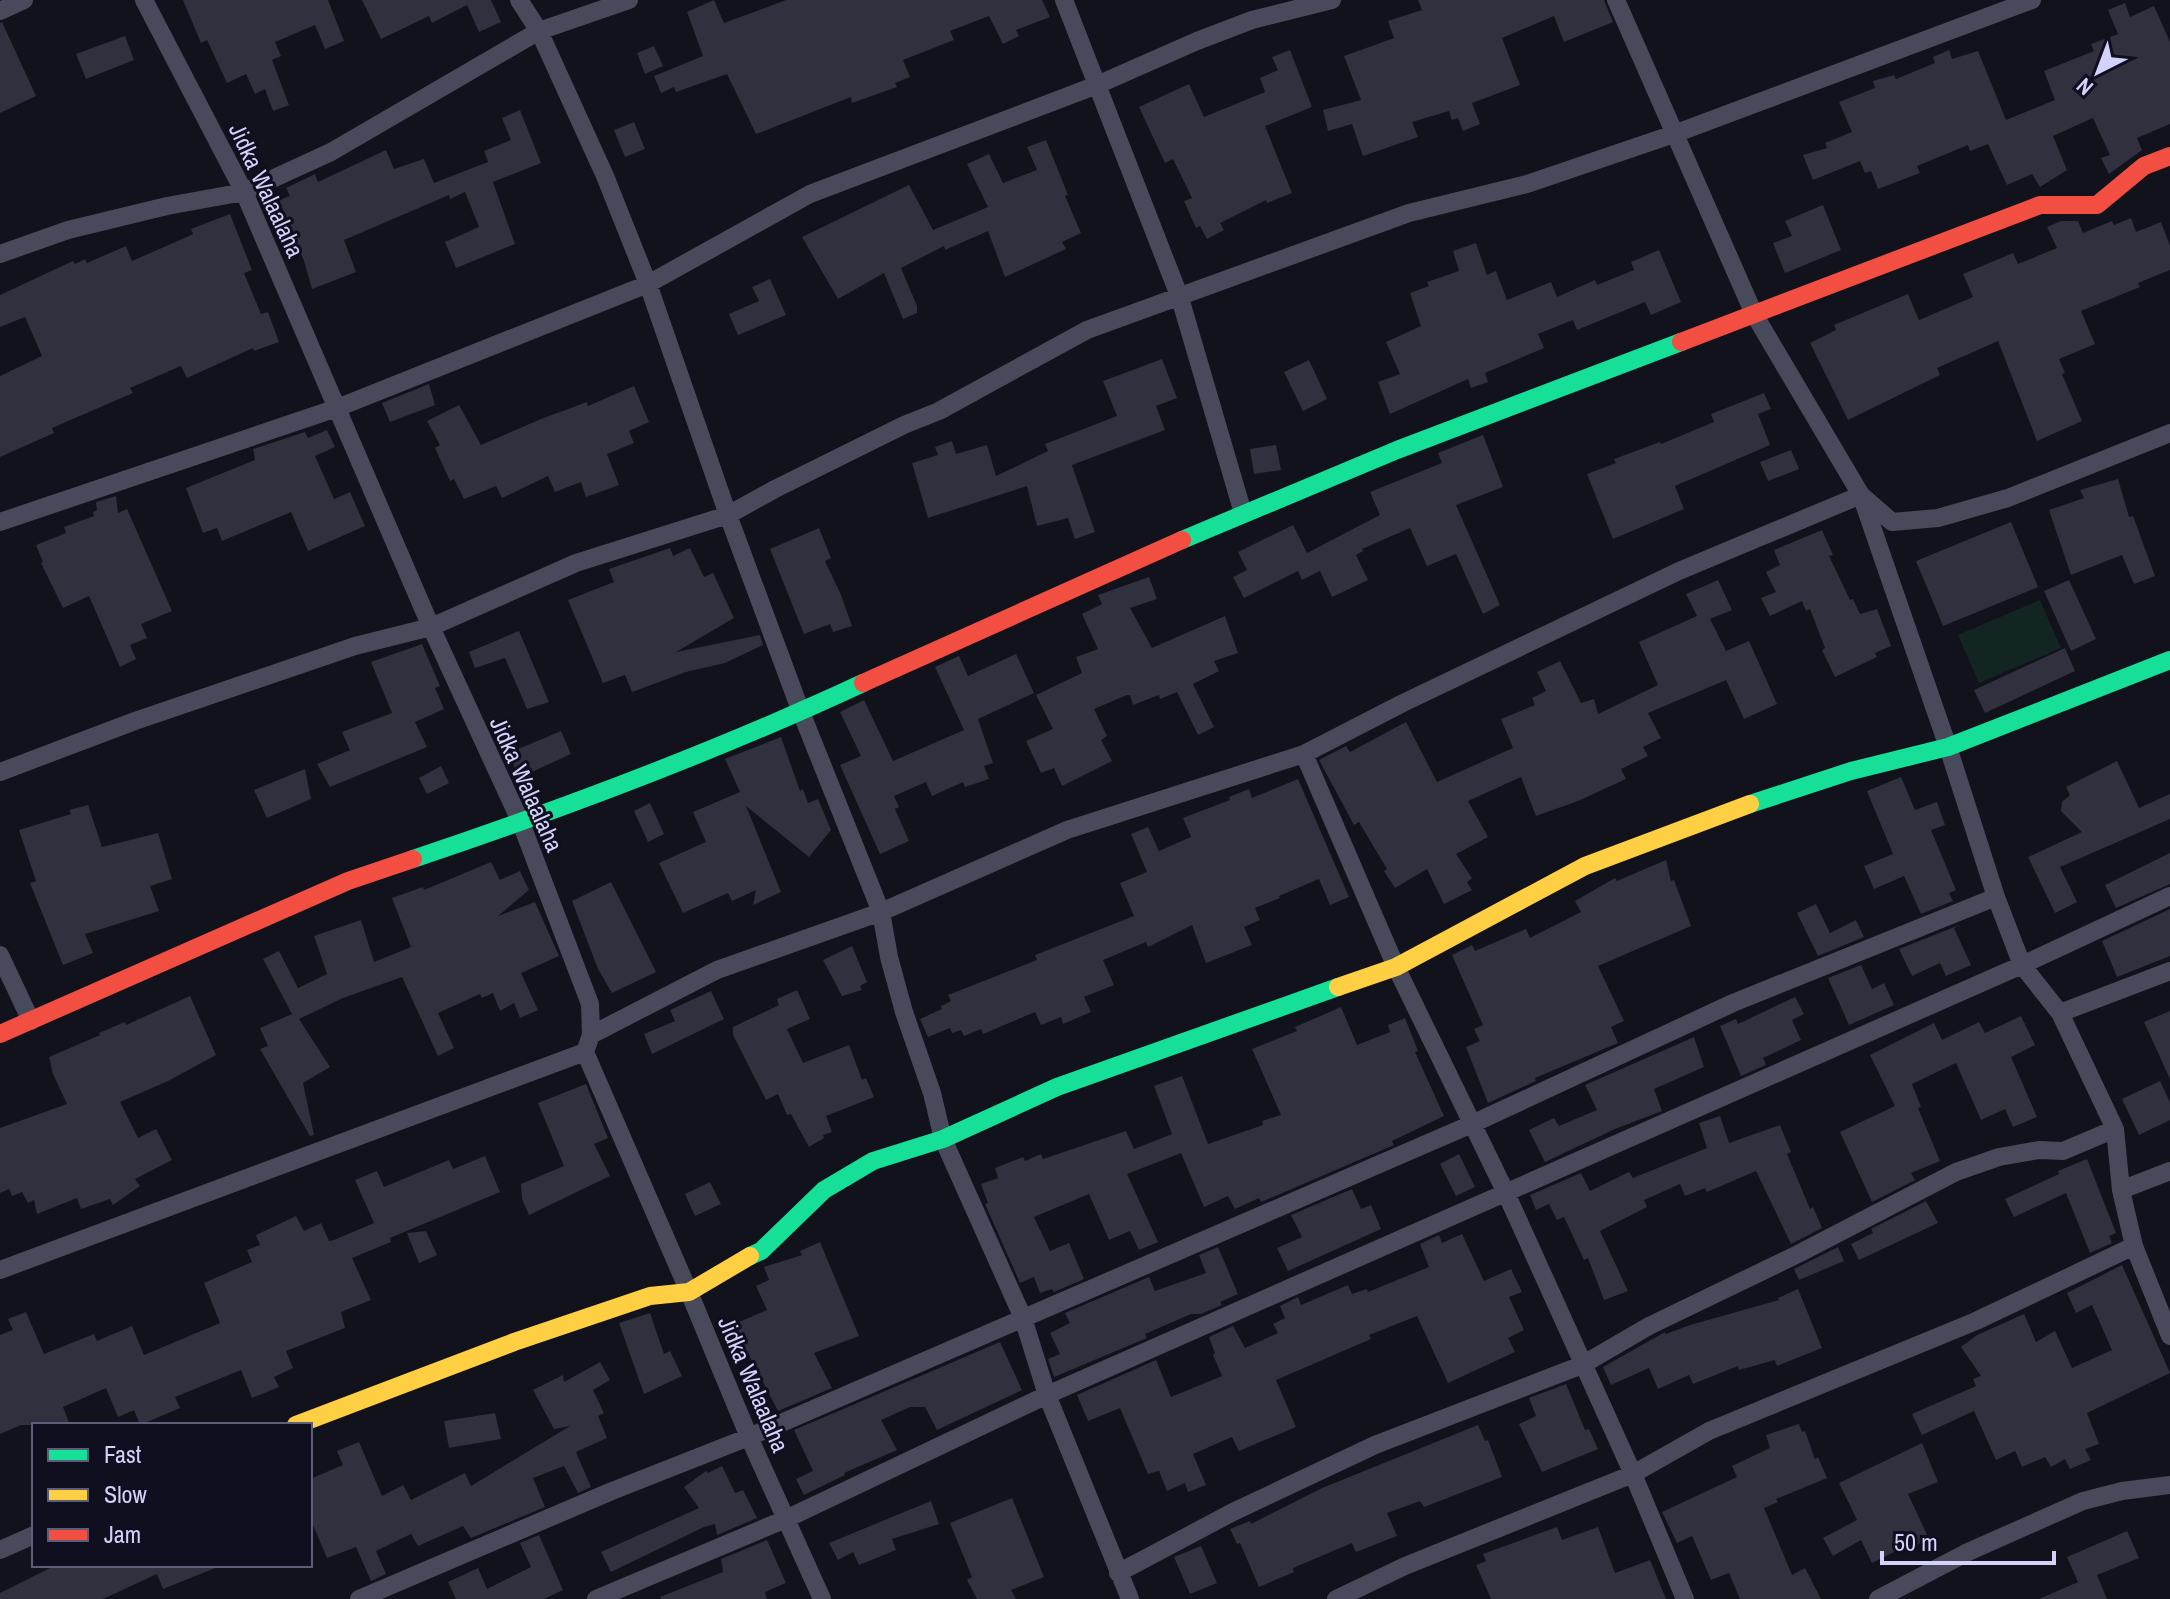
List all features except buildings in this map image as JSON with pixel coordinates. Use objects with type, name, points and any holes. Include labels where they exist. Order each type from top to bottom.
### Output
[{"type":"street","points":[[0,11],[24,0]]},
{"type":"street","name":"Jidka Walaalaha","points":[[144,0],[244,192],[431,627],[521,823],[590,1004],[588,1044],[749,1437],[822,1599]]},
{"type":"street","points":[[519,0],[539,31],[605,176],[648,284],[728,515],[801,712],[881,912],[896,985],[932,1093],[943,1139],[1023,1318],[1047,1395],[1130,1599]]},
{"type":"street","points":[[0,254],[80,227],[244,192],[331,152],[539,31],[629,0]]},
{"type":"street","points":[[1064,0],[1180,298],[1243,513]]},
{"type":"street","points":[[0,522],[337,408],[648,284],[810,194],[1097,85],[1252,20],[1332,0]]},
{"type":"street","points":[[1616,0],[1754,314],[1861,495],[1996,897],[2022,965],[2060,1013],[2115,1129],[2121,1190],[2134,1246],[2166,1312],[2170,1336]]},
{"type":"street","points":[[0,772],[150,716],[355,646],[431,627],[576,563],[728,515],[904,425],[939,411],[1087,330],[1409,213],[1527,184],[1674,134],[2032,0]]},
{"type":"street","points":[[0,1034],[348,881],[521,823],[801,712],[1008,616],[1243,513],[1397,450],[2040,205],[2097,205],[2144,166],[2170,156]]},
{"type":"street","points":[[1861,495],[1892,522],[1938,518],[2008,498],[2170,433]]},
{"type":"street","points":[[0,1270],[588,1044],[717,970],[881,912],[1067,830],[1304,754],[1403,703],[1679,571],[1861,495]]},
{"type":"street","points":[[301,1423],[514,1342],[650,1296],[689,1292],[761,1251],[824,1190],[873,1161],[943,1139],[1057,1087],[1396,967],[1585,866],[1763,799],[1851,771],[1948,747],[2170,660]]},
{"type":"street","points":[[1304,754],[1396,967],[1506,1193],[1633,1474],[1685,1599]]},
{"type":"street","points":[[596,1599],[786,1519],[1047,1395],[2022,965],[2170,896]]},
{"type":"street","points":[[359,1599],[612,1491],[749,1437],[1472,1124],[1733,1003],[1996,897]]},
{"type":"street","points":[[0,955],[31,1021]]},
{"type":"street","points":[[2060,1013],[2170,971]]},
{"type":"street","points":[[1118,1573],[1233,1512],[1375,1445],[1582,1365],[1649,1326],[1798,1254],[1956,1172],[1999,1157],[2039,1150],[2063,1151],[2115,1129]]},
{"type":"street","points":[[2121,1190],[2170,1171]]},
{"type":"street","points":[[1336,1599],[1405,1566],[1633,1474],[1709,1431],[1976,1321],[2134,1246]]},
{"type":"street","points":[[1878,1599],[1968,1552],[2083,1501],[2122,1491],[2170,1485]]},
{"type":"street","points":[[0,1550],[32,1536]]},
{"type":"green space","points":[[2040,600],[2061,648],[1979,683],[1958,635]]},
{"type":"traffic: fast","points":[[1182,540],[1397,450],[1681,342]]},
{"type":"traffic: fast","points":[[1750,804],[1851,771],[1948,747],[2170,660]]},
{"type":"traffic: fast","points":[[413,859],[640,777],[863,683]]},
{"type":"traffic: fast","points":[[750,1256],[761,1251],[824,1190],[873,1161],[943,1139],[1057,1087],[1338,987]]},
{"type":"traffic: slow","points":[[1338,987],[1396,967],[1585,866],[1750,804]]},
{"type":"traffic: slow","points":[[301,1423],[514,1342],[650,1296],[689,1292],[750,1256]]},
{"type":"traffic: jam","points":[[1681,342],[2040,205],[2097,205],[2144,166],[2170,156]]},
{"type":"traffic: jam","points":[[863,683],[1182,540]]},
{"type":"traffic: jam","points":[[0,1034],[348,881],[413,859]]}]
